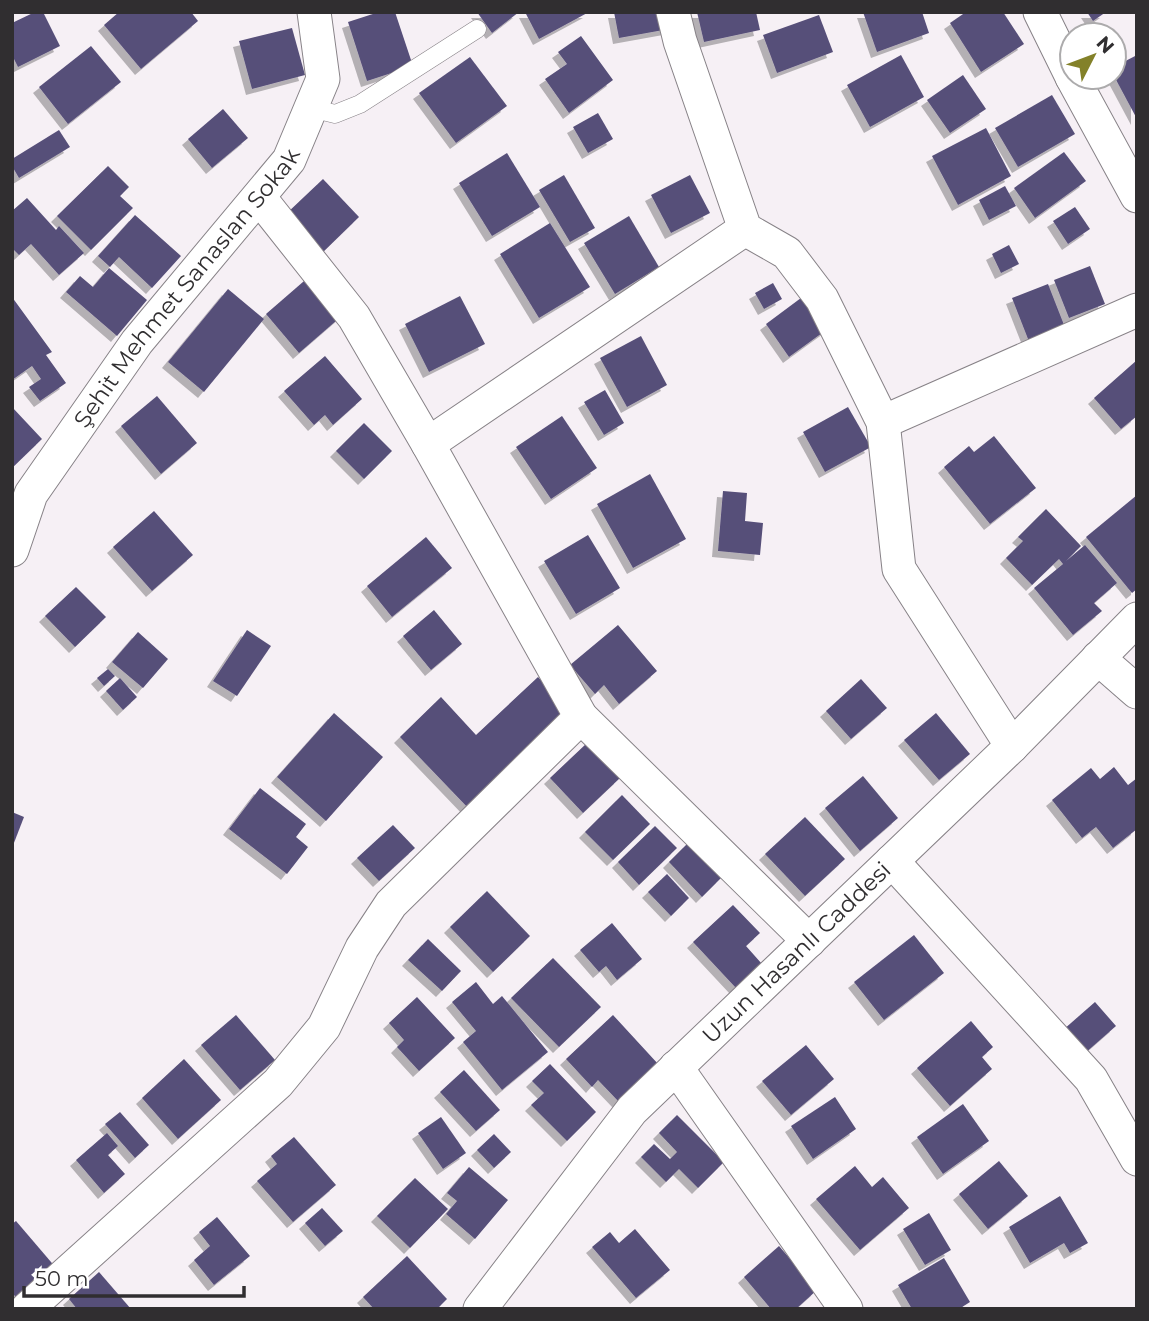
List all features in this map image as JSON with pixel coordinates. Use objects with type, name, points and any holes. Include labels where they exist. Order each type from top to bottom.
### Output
[{"type":"street","name":"Şehit Mehmet Sanaslan Sokak","points":[[12,550],[32,494],[137,342],[289,160],[323,79],[314,12]]},
{"type":"street","points":[[673,12],[680,41],[745,229],[787,253],[822,299],[883,422],[899,569],[1012,746]]},
{"type":"street","points":[[1040,12],[1058,49]]},
{"type":"street","points":[[1080,91],[1137,195]]},
{"type":"street","points":[[259,197],[354,317],[581,717],[809,941]]},
{"type":"street","points":[[428,444],[745,229]]},
{"type":"street","points":[[883,422],[1137,310]]},
{"type":"street","name":"Uzun Hasanlı Caddesi","points":[[480,1309],[632,1110],[1012,746],[1137,618]]},
{"type":"street","points":[[1098,658],[1137,692]]},
{"type":"street","points":[[27,1309],[278,1083],[324,1027],[362,947],[391,904],[581,717]]},
{"type":"street","points":[[892,861],[1091,1079],[1137,1159]]},
{"type":"street","points":[[676,1067],[846,1309]]},
{"type":"lane","points":[[311,108],[335,114],[360,104],[477,29]]},
{"type":"building","points":[[35,12],[43,12],[60,46],[18,67],[12,55],[12,23]]},
{"type":"building","points":[[119,12],[191,12],[198,21],[141,69],[104,25]]},
{"type":"building","points":[[379,12],[395,12],[413,66],[367,81],[348,22]]},
{"type":"building","points":[[477,12],[519,12],[492,33]]},
{"type":"building","points":[[525,12],[589,12],[539,39]]},
{"type":"building","points":[[614,12],[666,12],[669,29],[619,38]]},
{"type":"building","points":[[697,12],[756,12],[760,30],[704,42]]},
{"type":"building","points":[[863,12],[922,12],[929,33],[877,52]]},
{"type":"building","points":[[966,12],[1003,12],[1024,44],[981,72],[950,23]]},
{"type":"building","points":[[1087,12],[1106,12],[1093,21]]},
{"type":"building","points":[[819,15],[833,52],[777,73],[763,35]]},
{"type":"building","points":[[292,28],[305,75],[252,89],[239,41]]},
{"type":"building","points":[[581,36],[613,80],[569,113],[545,79],[567,64],[558,52]]},
{"type":"building","points":[[91,46],[121,82],[68,124],[39,87]]},
{"type":"building","points":[[901,55],[924,97],[870,127],[847,85]]},
{"type":"building","points":[[1137,55],[1137,119],[1122,91],[1128,91],[1128,60]]},
{"type":"building","points":[[470,57],[507,106],[456,143],[419,93]]},
{"type":"building","points":[[963,75],[986,109],[950,133],[927,100]]},
{"type":"building","points":[[1052,95],[1075,134],[1018,167],[995,128]]},
{"type":"building","points":[[223,109],[248,138],[212,168],[188,139]]},
{"type":"building","points":[[598,113],[613,139],[588,153],[573,127]]},
{"type":"building","points":[[986,128],[1011,176],[958,205],[932,156]]},
{"type":"building","points":[[59,130],[70,147],[19,178],[12,166],[12,159]]},
{"type":"building","points":[[1064,152],[1086,181],[1035,218],[1014,188]]},
{"type":"building","points":[[507,153],[540,207],[492,236],[459,183]]},
{"type":"building","points":[[108,166],[129,187],[120,196],[133,208],[91,250],[57,216]]},
{"type":"building","points":[[564,175],[595,228],[570,242],[539,190]]},
{"type":"building","points":[[690,175],[710,213],[671,233],[651,195]]},
{"type":"building","points":[[323,179],[359,217],[322,253],[285,215]]},
{"type":"building","points":[[1005,186],[1016,206],[989,220],[979,200]]},
{"type":"building","points":[[27,198],[56,230],[59,226],[84,253],[59,275],[31,244],[19,255],[12,248],[12,211]]},
{"type":"building","points":[[1075,207],[1090,229],[1068,244],[1053,221]]},
{"type":"building","points":[[135,215],[181,256],[152,288],[119,257],[110,267],[98,256]]},
{"type":"building","points":[[629,216],[659,267],[615,294],[584,243]]},
{"type":"building","points":[[550,223],[590,287],[539,318],[500,254]]},
{"type":"building","points":[[1009,245],[1019,264],[1001,273],[992,254]]},
{"type":"building","points":[[1090,266],[1105,304],[1069,318],[1054,280]]},
{"type":"building","points":[[109,268],[147,300],[117,336],[66,292],[80,276],[93,287]]},
{"type":"building","points":[[311,275],[344,314],[299,353],[266,314]]},
{"type":"building","points":[[773,283],[782,299],[764,309],[755,293]]},
{"type":"building","points":[[1048,284],[1066,330],[1030,344],[1012,298]]},
{"type":"building","points":[[228,289],[264,319],[204,392],[168,362]]},
{"type":"building","points":[[805,295],[829,328],[789,357],[766,324]]},
{"type":"building","points":[[460,296],[485,344],[429,372],[405,324]]},
{"type":"building","points":[[12,297],[52,352],[46,355],[66,383],[40,401],[29,387],[41,379],[32,366],[12,380]]},
{"type":"building","points":[[641,336],[667,385],[627,407],[600,358]]},
{"type":"building","points":[[325,356],[362,399],[333,425],[325,415],[314,425],[284,391]]},
{"type":"building","points":[[1137,360],[1137,416],[1121,429],[1094,398]]},
{"type":"building","points":[[605,390],[624,423],[604,435],[584,402]]},
{"type":"building","points":[[157,396],[197,443],[161,474],[121,426]]},
{"type":"building","points":[[12,407],[42,439],[12,468]]},
{"type":"building","points":[[848,407],[871,447],[825,472],[803,432]]},
{"type":"building","points":[[562,416],[597,468],[551,499],[516,447]]},
{"type":"building","points":[[364,423],[392,451],[364,479],[336,451]]},
{"type":"building","points":[[994,436],[1036,488],[990,524],[944,467],[969,446],[974,452]]},
{"type":"building","points":[[650,474],[686,539],[633,568],[597,504]]},
{"type":"building","points":[[723,491],[747,493],[745,521],[763,523],[760,555],[718,551]]},
{"type":"building","points":[[1137,495],[1137,589],[1132,593],[1086,537]]},
{"type":"building","points":[[1046,509],[1081,546],[1066,561],[1085,545],[1117,583],[1094,603],[1102,611],[1073,635],[1034,588],[1063,564],[1059,559],[1032,585],[1006,558],[1023,541],[1018,537]]},
{"type":"building","points":[[154,511],[193,555],[152,591],[113,547]]},
{"type":"building","points":[[588,535],[620,588],[576,614],[544,561]]},
{"type":"building","points":[[426,537],[452,568],[392,617],[367,586]]},
{"type":"building","points":[[76,587],[106,617],[75,647],[45,616]]},
{"type":"building","points":[[434,610],[462,644],[431,670],[403,636]]},
{"type":"building","points":[[618,625],[657,671],[619,704],[604,685],[595,694],[570,665]]},
{"type":"building","points":[[247,630],[271,646],[237,696],[213,681]]},
{"type":"building","points":[[138,632],[168,659],[143,688],[112,662]]},
{"type":"building","points":[[108,669],[115,676],[104,686],[97,678]]},
{"type":"building","points":[[538,677],[573,714],[471,811],[400,737],[441,697],[476,735]]},
{"type":"building","points":[[120,678],[137,697],[123,710],[106,691]]},
{"type":"building","points":[[861,679],[887,708],[851,739],[826,711]]},
{"type":"building","points":[[334,713],[383,757],[326,821],[277,777]]},
{"type":"building","points":[[936,713],[970,754],[939,780],[904,740]]},
{"type":"building","points":[[587,743],[620,778],[583,813],[550,778]]},
{"type":"building","points":[[1114,767],[1128,785],[1137,778],[1137,829],[1113,848],[1096,827],[1082,838],[1052,800],[1091,768],[1100,779]]},
{"type":"building","points":[[863,776],[898,818],[860,851],[825,808]]},
{"type":"building","points":[[260,788],[306,824],[296,837],[308,847],[287,874],[229,829]]},
{"type":"building","points":[[622,795],[650,824],[613,860],[585,832]]},
{"type":"building","points":[[12,812],[24,817],[12,848]]},
{"type":"building","points":[[805,817],[845,859],[805,896],[765,854]]},
{"type":"building","points":[[393,825],[415,848],[379,881],[357,858]]},
{"type":"building","points":[[655,826],[677,848],[639,885],[618,862]]},
{"type":"building","points":[[689,842],[722,877],[702,897],[669,862]]},
{"type":"building","points":[[667,874],[689,898],[671,916],[648,892]]},
{"type":"building","points":[[487,891],[530,936],[493,972],[450,927]]},
{"type":"building","points":[[733,905],[760,933],[746,946],[762,964],[736,988],[693,942]]},
{"type":"building","points":[[612,923],[642,959],[617,980],[606,966],[599,972],[580,950]]},
{"type":"building","points":[[914,935],[944,973],[884,1020],[854,982]]},
{"type":"building","points":[[428,939],[461,971],[442,991],[408,960]]},
{"type":"building","points":[[553,958],[601,1007],[559,1047],[511,998]]},
{"type":"building","points":[[476,982],[493,1004],[502,996],[548,1052],[502,1090],[463,1042],[476,1031],[452,1002]]},
{"type":"building","points":[[417,997],[455,1038],[419,1071],[397,1047],[404,1040],[389,1023]]},
{"type":"building","points":[[1095,1002],[1116,1026],[1084,1054],[1063,1030]]},
{"type":"building","points":[[236,1015],[275,1060],[240,1090],[201,1045]]},
{"type":"building","points":[[613,1015],[659,1065],[619,1102],[598,1080],[592,1087],[566,1059]]},
{"type":"building","points":[[971,1021],[993,1047],[982,1057],[992,1069],[950,1106],[917,1068]]},
{"type":"building","points":[[806,1045],[834,1079],[791,1115],[762,1081]]},
{"type":"building","points":[[184,1059],[221,1100],[178,1139],[142,1098]]},
{"type":"building","points":[[550,1064],[596,1112],[567,1141],[531,1105],[544,1093],[532,1081]]},
{"type":"building","points":[[464,1070],[500,1110],[476,1131],[440,1092]]},
{"type":"building","points":[[835,1097],[856,1129],[813,1159],[791,1126]]},
{"type":"building","points":[[963,1104],[989,1141],[943,1174],[917,1137]]},
{"type":"building","points":[[120,1112],[149,1145],[135,1158],[105,1124]]},
{"type":"building","points":[[677,1115],[724,1162],[698,1188],[679,1169],[666,1182],[641,1157],[654,1144],[670,1159],[677,1152],[659,1133]]},
{"type":"building","points":[[441,1117],[466,1153],[443,1169],[418,1133]]},
{"type":"building","points":[[107,1133],[118,1146],[108,1155],[125,1174],[104,1193],[76,1160]]},
{"type":"building","points":[[494,1134],[511,1152],[494,1168],[477,1150]]},
{"type":"building","points":[[294,1137],[336,1185],[293,1222],[257,1181],[277,1164],[271,1156]]},
{"type":"building","points":[[999,1161],[1028,1196],[988,1229],[959,1194]]},
{"type":"building","points":[[855,1166],[872,1187],[883,1177],[909,1208],[860,1250],[816,1199]]},
{"type":"building","points":[[469,1167],[508,1200],[475,1239],[446,1214],[457,1201],[447,1193]]},
{"type":"building","points":[[415,1178],[448,1209],[410,1248],[377,1216]]},
{"type":"building","points":[[1060,1196],[1088,1243],[1070,1253],[1064,1243],[1030,1263],[1009,1227]]},
{"type":"building","points":[[322,1208],[343,1231],[325,1246],[305,1223]]},
{"type":"building","points":[[929,1213],[951,1250],[925,1265],[903,1229]]},
{"type":"building","points":[[217,1217],[250,1256],[214,1285],[194,1260],[210,1246],[199,1232]]},
{"type":"building","points":[[16,1221],[57,1269],[20,1301],[12,1293],[12,1224]]},
{"type":"building","points":[[635,1229],[670,1270],[636,1298],[592,1247],[610,1232],[619,1243]]},
{"type":"building","points":[[779,1246],[817,1290],[796,1309],[771,1309],[744,1277]]},
{"type":"building","points":[[407,1256],[447,1299],[437,1309],[374,1309],[363,1297]]},
{"type":"building","points":[[944,1258],[970,1302],[959,1309],[912,1309],[898,1285]]},
{"type":"building","points":[[99,1272],[131,1309],[77,1309],[69,1299]]}]
